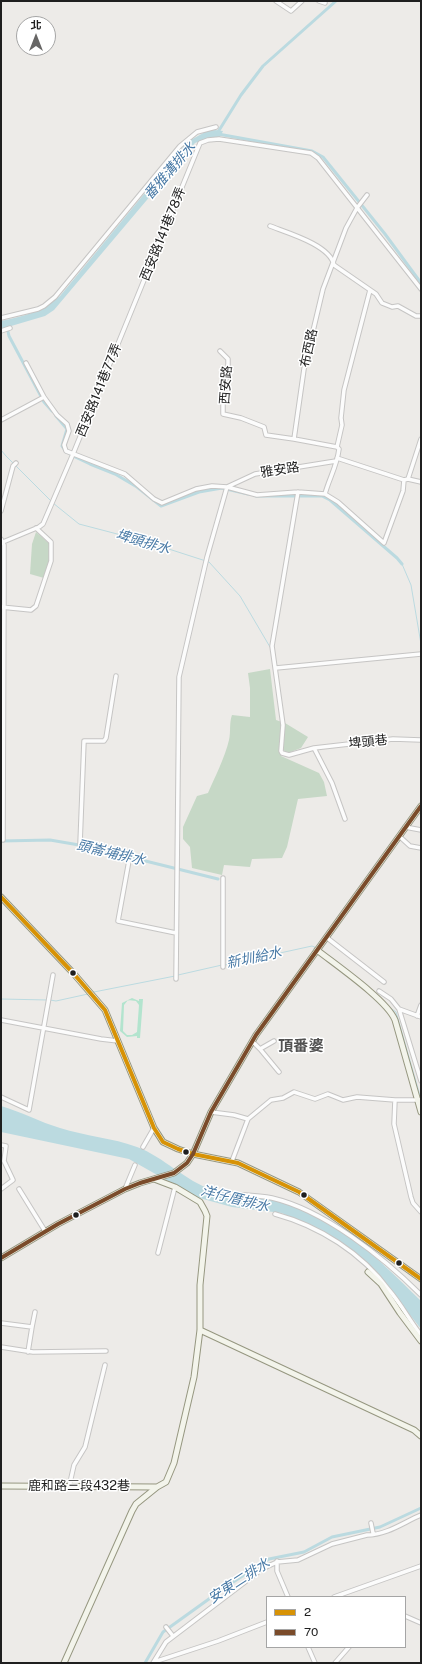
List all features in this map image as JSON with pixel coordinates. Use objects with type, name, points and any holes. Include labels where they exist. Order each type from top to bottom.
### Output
[{"type":"street","points":[[276,1],[291,11],[302,1]]},
{"type":"street","points":[[319,1],[325,3]]},
{"type":"street","points":[[1,318],[44,306],[55,297],[180,146],[197,132],[216,127]]},
{"type":"street","name":"西安路141巷78弄","points":[[126,326],[200,143],[208,140],[219,139],[311,153],[323,163],[358,207]]},
{"type":"street","name":"布西路","points":[[294,440],[304,369],[323,289],[346,228],[367,195]]},
{"type":"street","points":[[358,207],[421,289]]},
{"type":"street","points":[[270,226],[315,243],[333,260],[336,267],[370,290],[382,303],[392,307],[398,306],[416,316],[421,316]]},
{"type":"street","points":[[325,494],[329,478],[334,471],[337,460],[339,449],[337,447],[342,425],[341,418],[344,390],[370,290]]},
{"type":"street","name":"西安路141巷77弄","points":[[36,528],[43,524],[54,500],[126,326]]},
{"type":"street","points":[[1,331],[10,328]]},
{"type":"street","name":"西安路","points":[[220,351],[228,359],[228,371],[223,392],[223,414],[241,418],[264,427],[266,435],[294,440]]},
{"type":"street","points":[[26,363],[43,398],[57,415],[67,424],[69,429],[64,447],[66,451],[125,474],[154,499],[162,503],[196,489],[212,486],[227,487],[257,495],[298,492],[325,494],[338,502],[384,543],[421,439]]},
{"type":"street","points":[[1,420],[43,398]]},
{"type":"street","points":[[294,440],[337,447]]},
{"type":"street","name":"雅安路","points":[[227,487],[255,474],[337,460],[421,482]]},
{"type":"street","points":[[1,511],[14,465]]},
{"type":"street","points":[[176,979],[179,677],[207,557],[227,487]]},
{"type":"street","points":[[298,492],[272,646],[276,668],[421,654]]},
{"type":"street","points":[[2,607],[31,610],[36,606],[51,561],[51,542],[36,528],[2,541],[2,607],[3,840]]},
{"type":"street","name":"埤頭巷","points":[[276,668],[283,725],[282,753],[289,755],[314,748],[393,739],[421,740]]},
{"type":"street","points":[[80,844],[84,741],[104,741],[106,738],[116,676]]},
{"type":"street","points":[[314,748],[332,784],[345,819]]},
{"type":"street","points":[[1,1258],[45,1231],[125,1189],[174,1173],[182,1168],[193,1154],[211,1112],[252,1041],[326,936],[421,807]]},
{"type":"street","points":[[405,827],[421,830]]},
{"type":"street","points":[[399,836],[410,846],[421,848]]},
{"type":"street","points":[[130,857],[118,921],[176,933]]},
{"type":"street","points":[[223,878],[223,967]]},
{"type":"street","points":[[1,896],[93,995],[108,1014],[154,1128],[163,1142],[193,1154],[232,1161],[270,1177],[299,1192],[421,1279]]},
{"type":"street","points":[[326,936],[384,982]]},
{"type":"street","points":[[317,950],[390,1010],[395,1020],[419,1100],[421,1112]]},
{"type":"street","points":[[1,1097],[29,1110],[45,1029],[53,975]]},
{"type":"street","points":[[379,991],[392,999],[399,1009],[421,1081]]},
{"type":"street","points":[[399,1009],[419,1016],[421,1005]]},
{"type":"street","points":[[1,1020],[118,1041]]},
{"type":"street","points":[[252,1041],[279,1072]]},
{"type":"street","points":[[260,1049],[274,1041]]},
{"type":"street","points":[[232,1161],[248,1119],[271,1100],[283,1098],[294,1092],[316,1099],[328,1094],[343,1100],[356,1097],[419,1100]]},
{"type":"street","points":[[395,1100],[394,1124],[411,1197],[413,1203],[421,1212]]},
{"type":"street","points":[[211,1112],[234,1115],[248,1119]]},
{"type":"street","points":[[143,1147],[154,1128]]},
{"type":"street","points":[[1,1146],[6,1146],[4,1161],[13,1180],[1,1189]]},
{"type":"street","points":[[125,1189],[135,1165]]},
{"type":"street","points":[[64,1663],[136,1504],[157,1487],[166,1482],[174,1463],[194,1377],[200,1330],[200,1285],[207,1216],[200,1202],[176,1187],[156,1178]]},
{"type":"street","points":[[158,1253],[167,1214],[176,1187]]},
{"type":"street","points":[[19,1190],[45,1231]]},
{"type":"street","points":[[232,1194],[273,1198],[302,1208],[326,1220],[396,1270],[421,1295]]},
{"type":"street","points":[[275,1214],[317,1229],[347,1249],[373,1272],[389,1290],[421,1335]]},
{"type":"street","points":[[368,1272],[381,1284],[421,1341]]},
{"type":"street","points":[[28,1352],[35,1312]]},
{"type":"street","points":[[1,1323],[32,1328]]},
{"type":"street","points":[[200,1330],[364,1406],[414,1430],[421,1436]]},
{"type":"street","points":[[1,1347],[28,1352],[106,1352]]},
{"type":"street","points":[[69,1487],[74,1465],[85,1447],[105,1365]]},
{"type":"street","name":"鹿和路三段432巷","points":[[1,1486],[157,1487]]},
{"type":"street","points":[[154,1662],[166,1642],[172,1636],[262,1569],[277,1562],[298,1560],[332,1544],[367,1535],[374,1535],[401,1525],[421,1515]]},
{"type":"street","points":[[371,1523],[373,1533]]},
{"type":"street","points":[[277,1562],[277,1571],[288,1596]]},
{"type":"street","points":[[337,1596],[421,1566]]},
{"type":"street","points":[[406,1616],[421,1623]]},
{"type":"street","points":[[154,1662],[218,1641],[266,1622]]},
{"type":"street","points":[[166,1627],[172,1636]]},
{"type":"street","points":[[308,1648],[315,1663]]},
{"type":"street","points":[[335,1663],[349,1648]]},
{"type":"green space","points":[[36,532],[50,544],[50,557],[44,578],[30,574],[32,544]]},
{"type":"green space","points":[[270,669],[276,720],[285,723],[308,737],[301,748],[288,753],[283,750],[281,756],[319,773],[324,782],[327,796],[298,799],[287,847],[282,858],[252,859],[250,867],[224,865],[222,875],[192,868],[190,847],[183,839],[183,827],[197,796],[208,793],[217,774],[229,740],[232,715],[250,717],[250,688],[248,673]]},
{"type":"green space","points":[[132,998],[139,1001],[139,999],[143,999],[140,1038],[137,1038],[137,1036],[127,1037],[120,1031],[122,1003]],"holes":[[[128,1000],[136,1001],[139,1005],[137,1032],[132,1035],[127,1035],[123,1031],[124,1005]]]},
{"type":"water","points":[[207,131],[223,131],[220,137],[205,139],[195,143],[54,310],[45,316],[1,329],[1,321],[32,313],[53,302],[60,296],[187,142]]},
{"type":"water","name":"洋仔厝排水","points":[[1,1106],[60,1128],[118,1141],[137,1147],[147,1151],[193,1181],[213,1190],[266,1198],[296,1207],[316,1217],[354,1240],[388,1269],[421,1301],[421,1329],[390,1289],[348,1249],[282,1213],[232,1207],[196,1197],[129,1159],[1,1132]]},
{"type":"waterway","points":[[218,132],[241,95],[263,66],[336,1]]},
{"type":"waterway","name":"番雅溝排水","points":[[218,134],[312,151],[323,157],[385,234],[421,283]]},
{"type":"waterway","points":[[7,327],[9,336],[44,402],[52,411]]},
{"type":"waterway","points":[[56,416],[67,429],[62,446],[66,452]]},
{"type":"waterway","name":"埤頭排水","points":[[1,450],[51,501]]},
{"type":"waterway","points":[[71,455],[115,474],[137,487],[161,506],[199,492],[222,488],[248,494]]},
{"type":"waterway","points":[[256,496],[322,496],[330,500],[402,564]]},
{"type":"waterway","name":"埤頭排水","points":[[53,503],[79,524],[144,541],[209,562],[240,596],[270,647]]},
{"type":"waterway","points":[[1,544],[2,605]]},
{"type":"waterway","points":[[402,564],[411,585],[421,644]]},
{"type":"waterway","points":[[1,756],[2,608]]},
{"type":"waterway","name":"頭崙埔排水","points":[[1,841],[50,840],[85,846],[218,879]]},
{"type":"waterway","name":"新圳給水","points":[[225,965],[312,946],[317,948]]},
{"type":"waterway","name":"新圳給水","points":[[321,950],[340,964]]},
{"type":"waterway","name":"新圳給水","points":[[178,975],[222,965]]},
{"type":"waterway","name":"新圳給水","points":[[94,992],[175,976]]},
{"type":"waterway","name":"新圳給水","points":[[50,1000],[56,1001],[88,994]]},
{"type":"waterway","name":"新圳給水","points":[[1,999],[47,1000]]},
{"type":"waterway","name":"新圳給水","points":[[389,1007],[396,1012],[421,1099]]},
{"type":"waterway","name":"安東二排水","points":[[145,1663],[163,1632],[227,1586],[269,1559],[304,1552],[332,1537],[380,1527],[421,1508]]},
{"type":"transit line","name":"70","points":[[1,1258],[58,1224],[125,1189],[174,1173],[187,1163],[193,1154],[211,1112],[256,1035],[421,806]]},
{"type":"transit line","name":"2","points":[[1,897],[74,974],[105,1010],[154,1128],[163,1142],[193,1154],[238,1163],[299,1192],[421,1279]]},
{"type":"district","name":"頂番婆","points":[[301,1046]]}]
